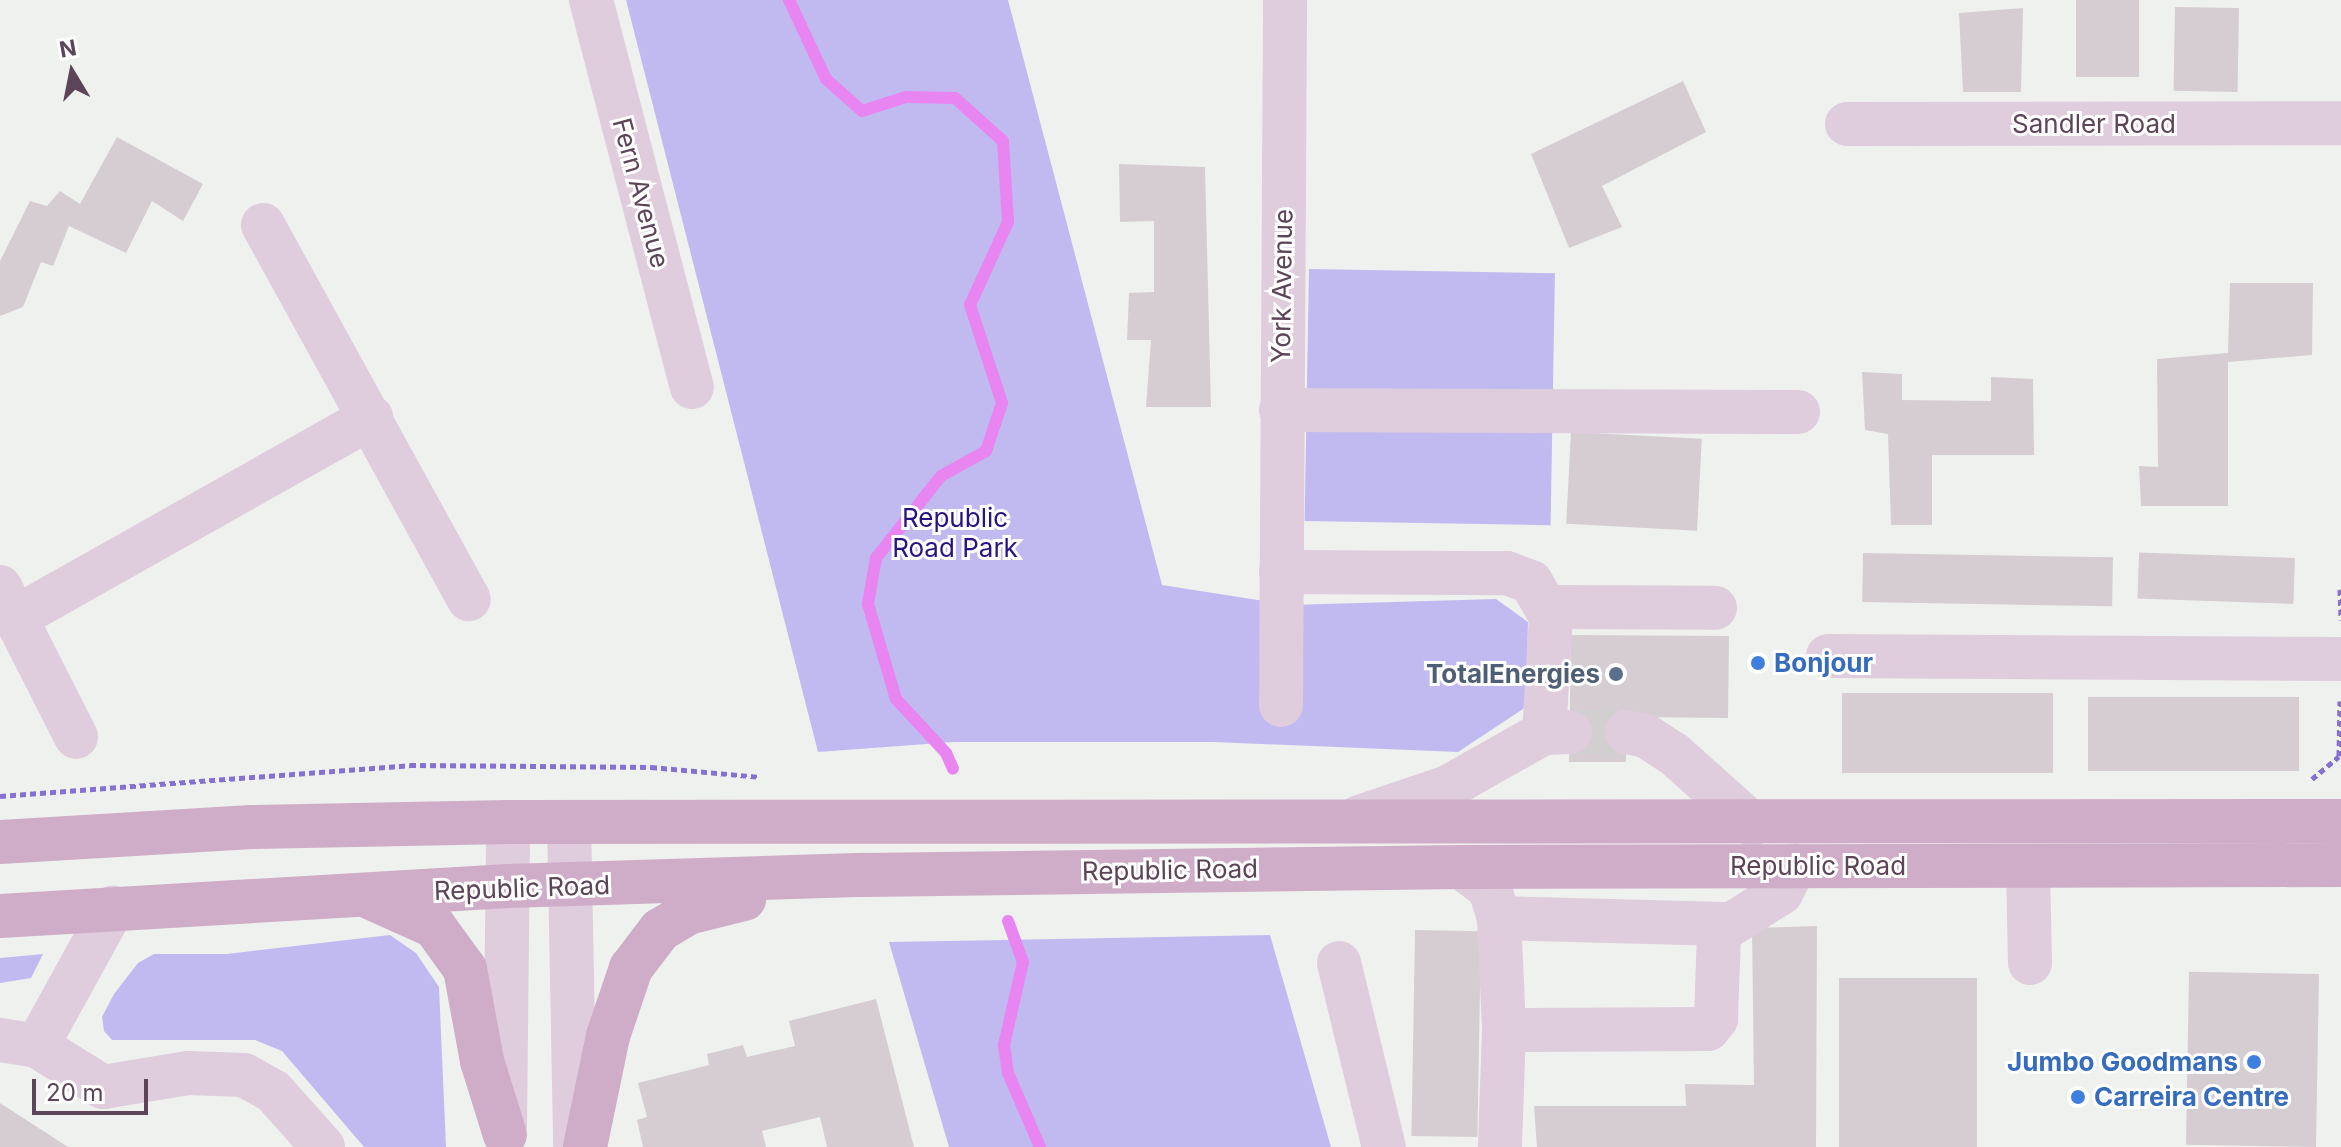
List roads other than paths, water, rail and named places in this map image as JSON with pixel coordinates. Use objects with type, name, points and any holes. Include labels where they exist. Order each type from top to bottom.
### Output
[{"type":"main road","name":"Republic Road","points":[[0,842],[252,827],[508,822],[1752,824],[2341,821]]},
{"type":"main road","name":"Republic Road","points":[[0,916],[508,886],[864,875],[1461,867],[2341,865]]},
{"type":"main road","points":[[585,1147],[618,1000],[631,968],[660,930],[713,905],[864,875]]},
{"type":"main road","points":[[363,895],[434,926],[465,969],[482,1061],[504,1141]]},
{"type":"street","name":"Fern Avenue","points":[[591,0],[692,387]]},
{"type":"street","name":"York Avenue","points":[[1281,705],[1285,0]]},
{"type":"street","name":"Sandler Road","points":[[1847,124],[2341,123]]},
{"type":"street","points":[[263,225],[469,599]]},
{"type":"street","points":[[1281,410],[1798,412]]},
{"type":"street","points":[[76,737],[8,603],[371,417]]},
{"type":"street","points":[[1281,572],[1507,573],[1531,582],[1549,607],[1557,733],[1448,787],[1340,823]]},
{"type":"street","points":[[1549,607],[1715,608]]},
{"type":"street","points":[[1828,656],[2341,659]]},
{"type":"street","points":[[1627,732],[1646,736],[1674,754],[1752,824]]},
{"type":"street","points":[[504,1141],[508,822]]},
{"type":"street","points":[[569,822],[575,1147]]},
{"type":"street","points":[[1499,918],[1725,924],[1781,893],[1795,865]]},
{"type":"street","points":[[1461,867],[1490,889],[1499,918],[1504,1030],[1500,1147]]},
{"type":"street","points":[[2028,867],[2030,963]]},
{"type":"street","points":[[113,908],[18,1043],[103,1087],[188,1073],[244,1075],[273,1091],[323,1147]]},
{"type":"street","points":[[1504,1030],[1708,1029],[1716,1019],[1717,945],[1725,924]]},
{"type":"street","points":[[1339,963],[1384,1147]]},
{"type":"waterway","points":[[789,0],[826,79],[862,111],[906,97],[955,98],[1003,141],[1008,222],[970,305],[1002,403],[986,451],[941,476],[876,558],[868,604],[896,699],[946,753],[953,769]]},
{"type":"waterway","points":[[1008,921],[1023,962],[1004,1045],[1008,1073],[1040,1147]]},
{"type":"tunnel","points":[[1570,732],[1627,732]]},
{"type":"place","name":"Bonjour","points":[[1758,663]]},
{"type":"place","name":"TotalEnergies","points":[[1616,674]]},
{"type":"place","name":"Jumbo Goodmans","points":[[2254,1062]]},
{"type":"place","name":"Carreira Centre","points":[[2078,1097]]},
{"type":"park label","name":"Republic Road Park","points":[[955,533]]}]
